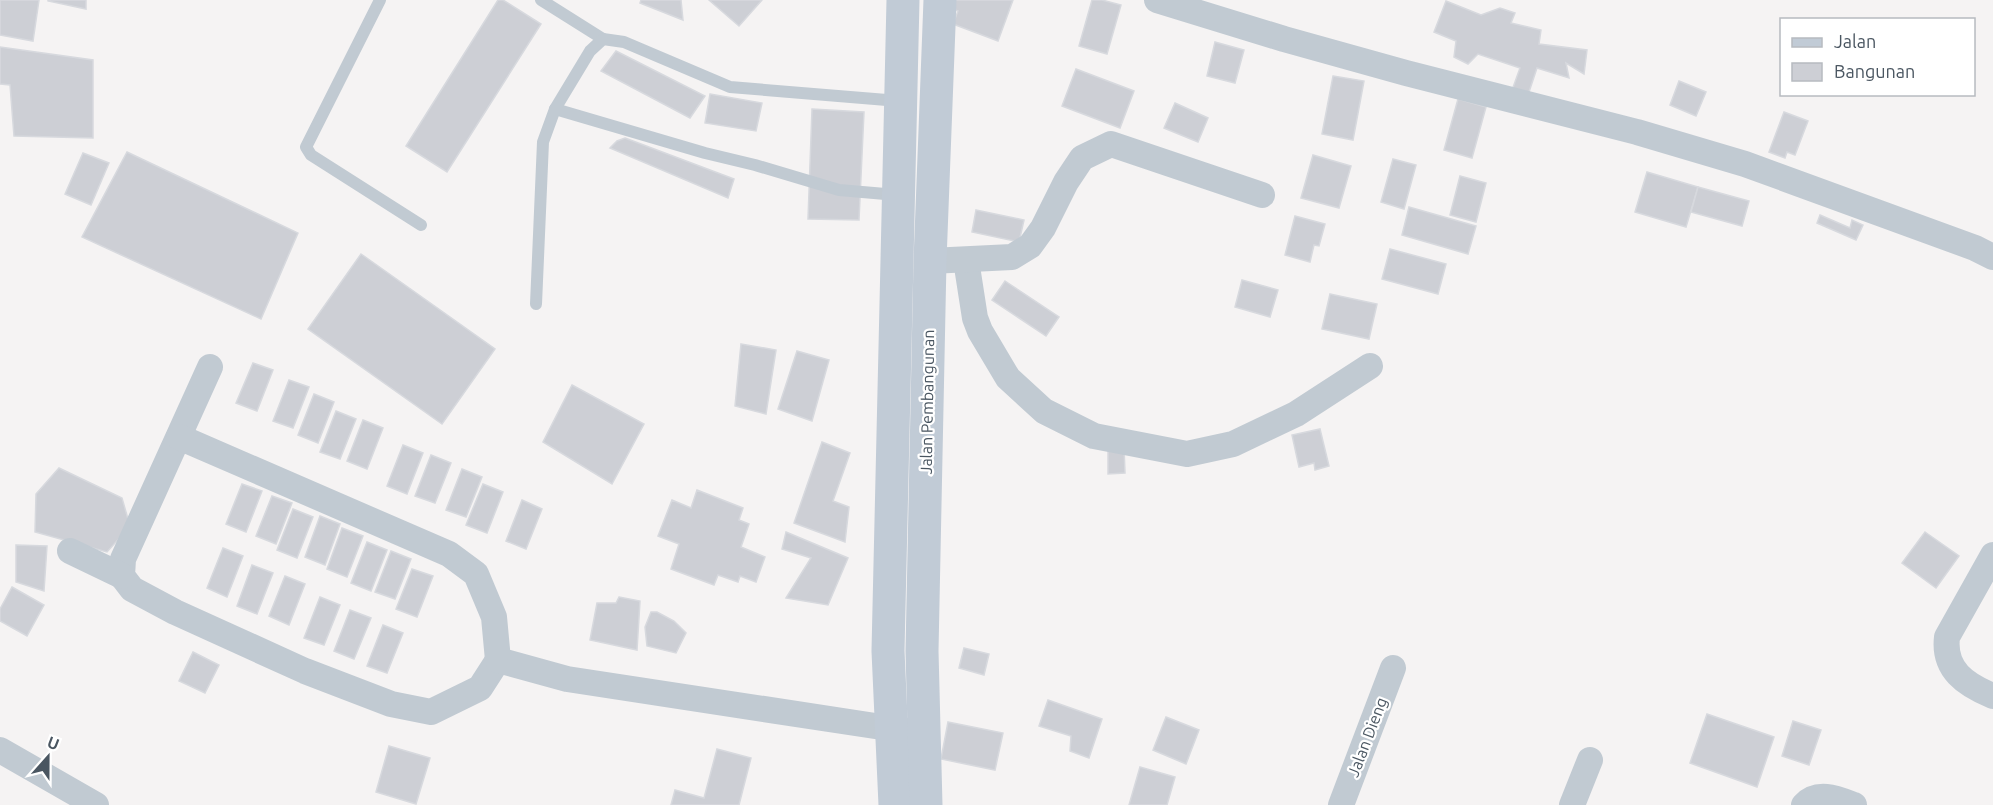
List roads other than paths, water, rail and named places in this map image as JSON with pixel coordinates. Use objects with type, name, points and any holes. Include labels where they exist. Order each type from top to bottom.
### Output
[{"type":"main road","name":"Jalan Pembangunan","points":[[895,805],[888,651],[903,0]]},
{"type":"main road","name":"Jalan Pembangunan","points":[[926,805],[922,651],[930,261],[940,0]]},
{"type":"street","points":[[1156,0],[1406,73],[1636,132],[1745,164],[1975,248],[1993,257]]},
{"type":"street","points":[[1284,39],[1351,69],[1405,86],[1486,102],[1552,119],[1570,127]]},
{"type":"street","points":[[930,261],[1012,257],[1030,246],[1043,228],[1066,182],[1082,158],[1111,144],[1262,195]]},
{"type":"street","points":[[966,260],[975,318],[980,332],[1008,378],[1044,411],[1094,436],[1187,454],[1233,444],[1296,414],[1370,366]]},
{"type":"street","points":[[122,576],[123,559],[210,367]]},
{"type":"street","points":[[70,551],[122,576],[132,589],[175,612],[305,671],[391,704],[431,711],[480,688],[498,660],[494,617],[476,574],[449,554],[179,437]]},
{"type":"street","points":[[1993,555],[1950,631],[1946,647],[1952,669],[1974,688],[1993,696]]},
{"type":"street","points":[[498,660],[567,679],[925,734]]},
{"type":"street","name":"Jalan Dieng","points":[[1341,805],[1393,668]]},
{"type":"street","points":[[0,750],[96,805]]},
{"type":"street","points":[[1572,805],[1590,760]]},
{"type":"street","points":[[1804,805],[1809,800],[1828,796],[1854,805]]},
{"type":"lane","points":[[380,0],[306,147],[310,155],[421,225]]},
{"type":"lane","points":[[541,0],[603,39],[624,42],[730,87],[901,101]]},
{"type":"lane","points":[[536,304],[543,142],[555,109],[590,51],[603,39]]},
{"type":"lane","points":[[555,109],[839,190],[898,196]]}]
